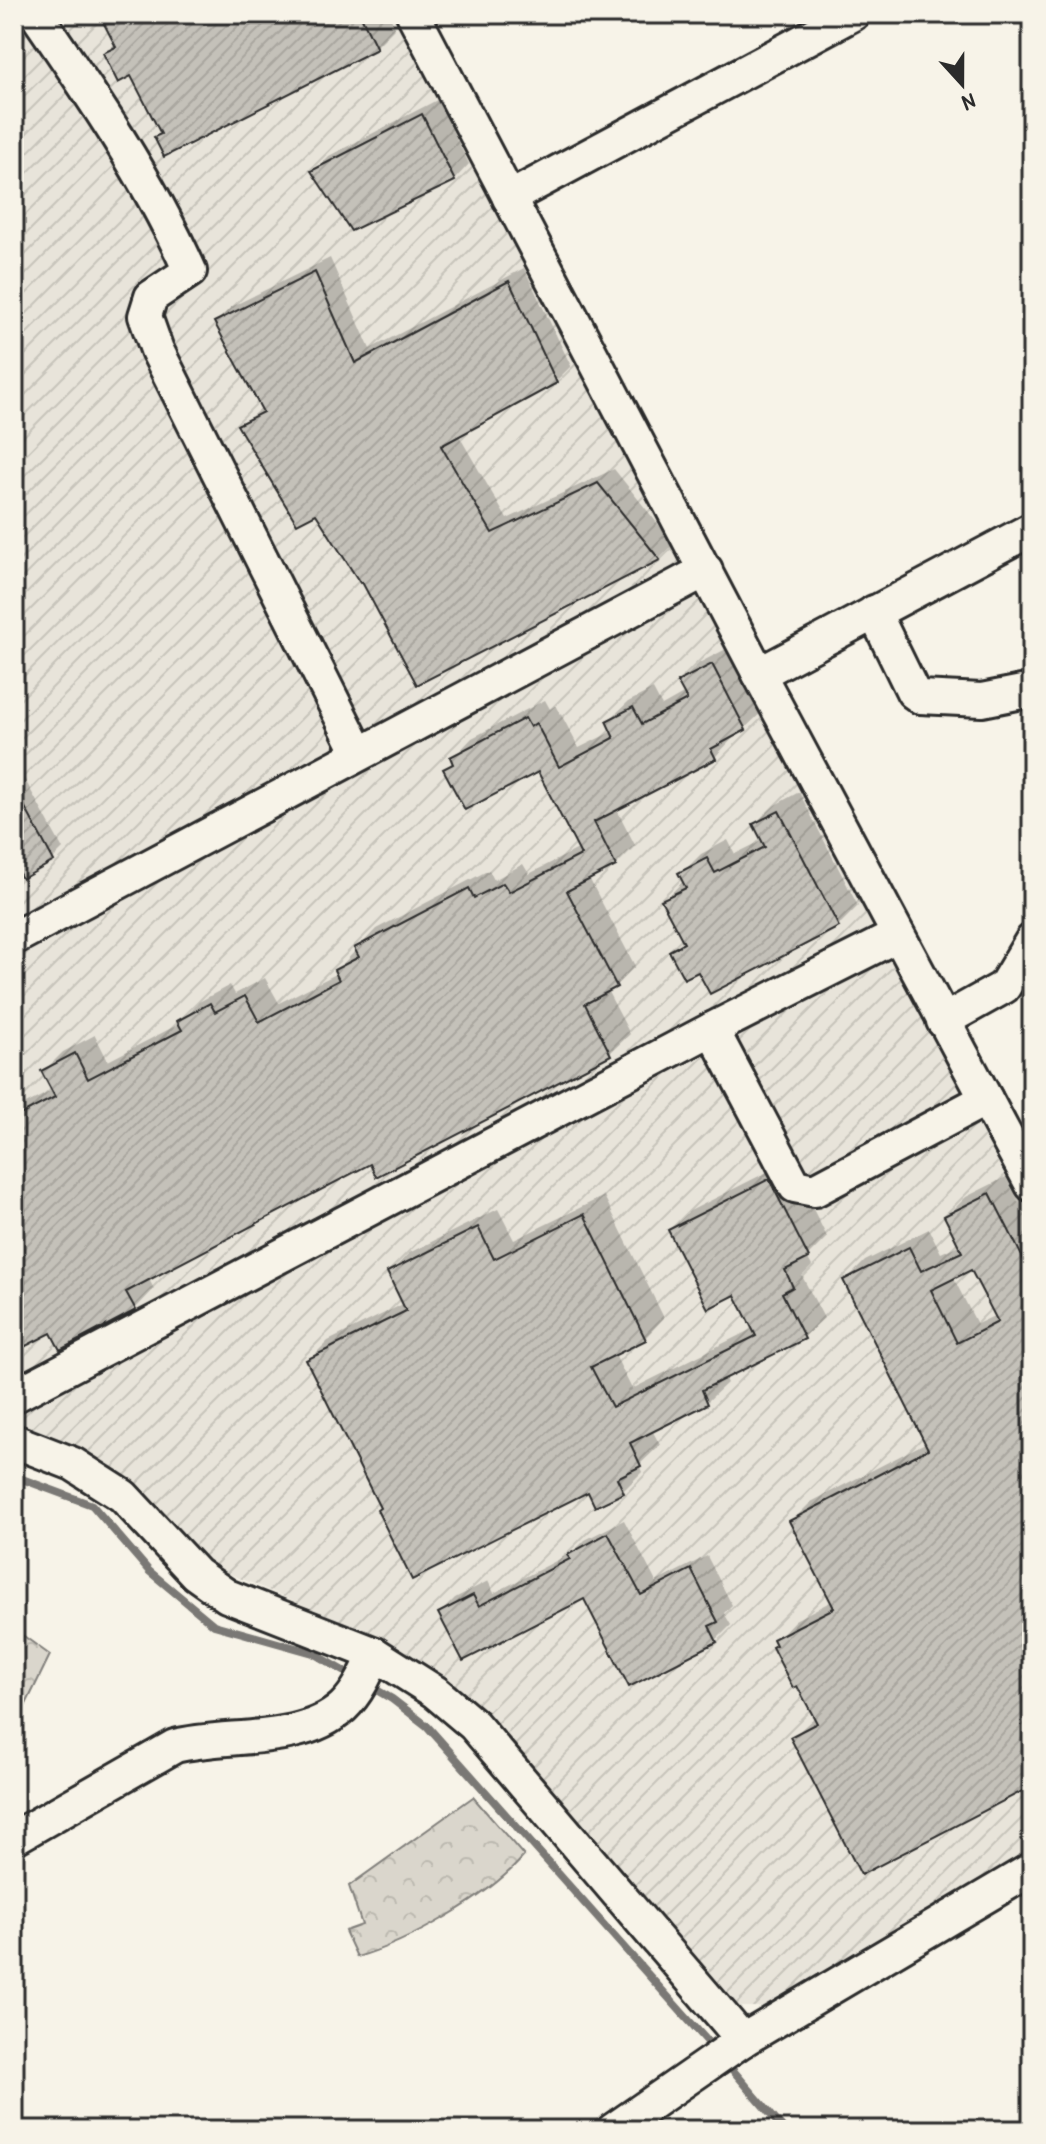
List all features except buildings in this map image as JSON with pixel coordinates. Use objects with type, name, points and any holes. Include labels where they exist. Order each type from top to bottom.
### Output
[{"type":"street","points":[[36,14],[111,123],[171,227],[186,260],[190,271],[151,297],[145,316],[157,350],[359,753]]},
{"type":"street","points":[[413,14],[943,1021],[1028,1170]]},
{"type":"street","points":[[509,198],[853,14]]},
{"type":"street","points":[[759,674],[1032,529]]},
{"type":"street","points":[[14,938],[706,570]]},
{"type":"street","points":[[874,612],[913,692],[920,697],[982,700],[1032,690]]},
{"type":"street","points":[[14,1396],[712,1029],[898,935]]},
{"type":"street","points":[[943,1021],[1004,987],[1032,940]]},
{"type":"street","points":[[712,1029],[795,1186],[815,1190],[986,1099]]},
{"type":"street","points":[[14,1441],[73,1464],[123,1496],[196,1574],[227,1596],[365,1674],[435,1692],[474,1725],[726,2052]]},
{"type":"street","points":[[14,1838],[175,1746],[202,1739],[284,1733],[330,1718],[365,1674]]},
{"type":"street","points":[[613,2130],[726,2052],[1032,1869]]},
{"type":"shaded area","points":[[14,14],[397,14],[1032,1228],[1032,1848],[769,2007],[738,2007],[502,1734],[439,1674],[394,1643],[213,1567],[83,1452],[14,1425]]},
{"type":"green space","points":[[14,1629],[50,1655],[14,1729]]},
{"type":"green space","points":[[473,1797],[524,1856],[490,1887],[447,1916],[400,1941],[357,1957],[345,1931],[362,1925],[349,1886]]},
{"type":"waterway","points":[[14,1476],[92,1505],[149,1571],[214,1625],[313,1653],[356,1678]]},
{"type":"waterway","points":[[368,1685],[427,1726],[716,2051]]},
{"type":"waterway","points":[[725,2061],[784,2130]]}]
